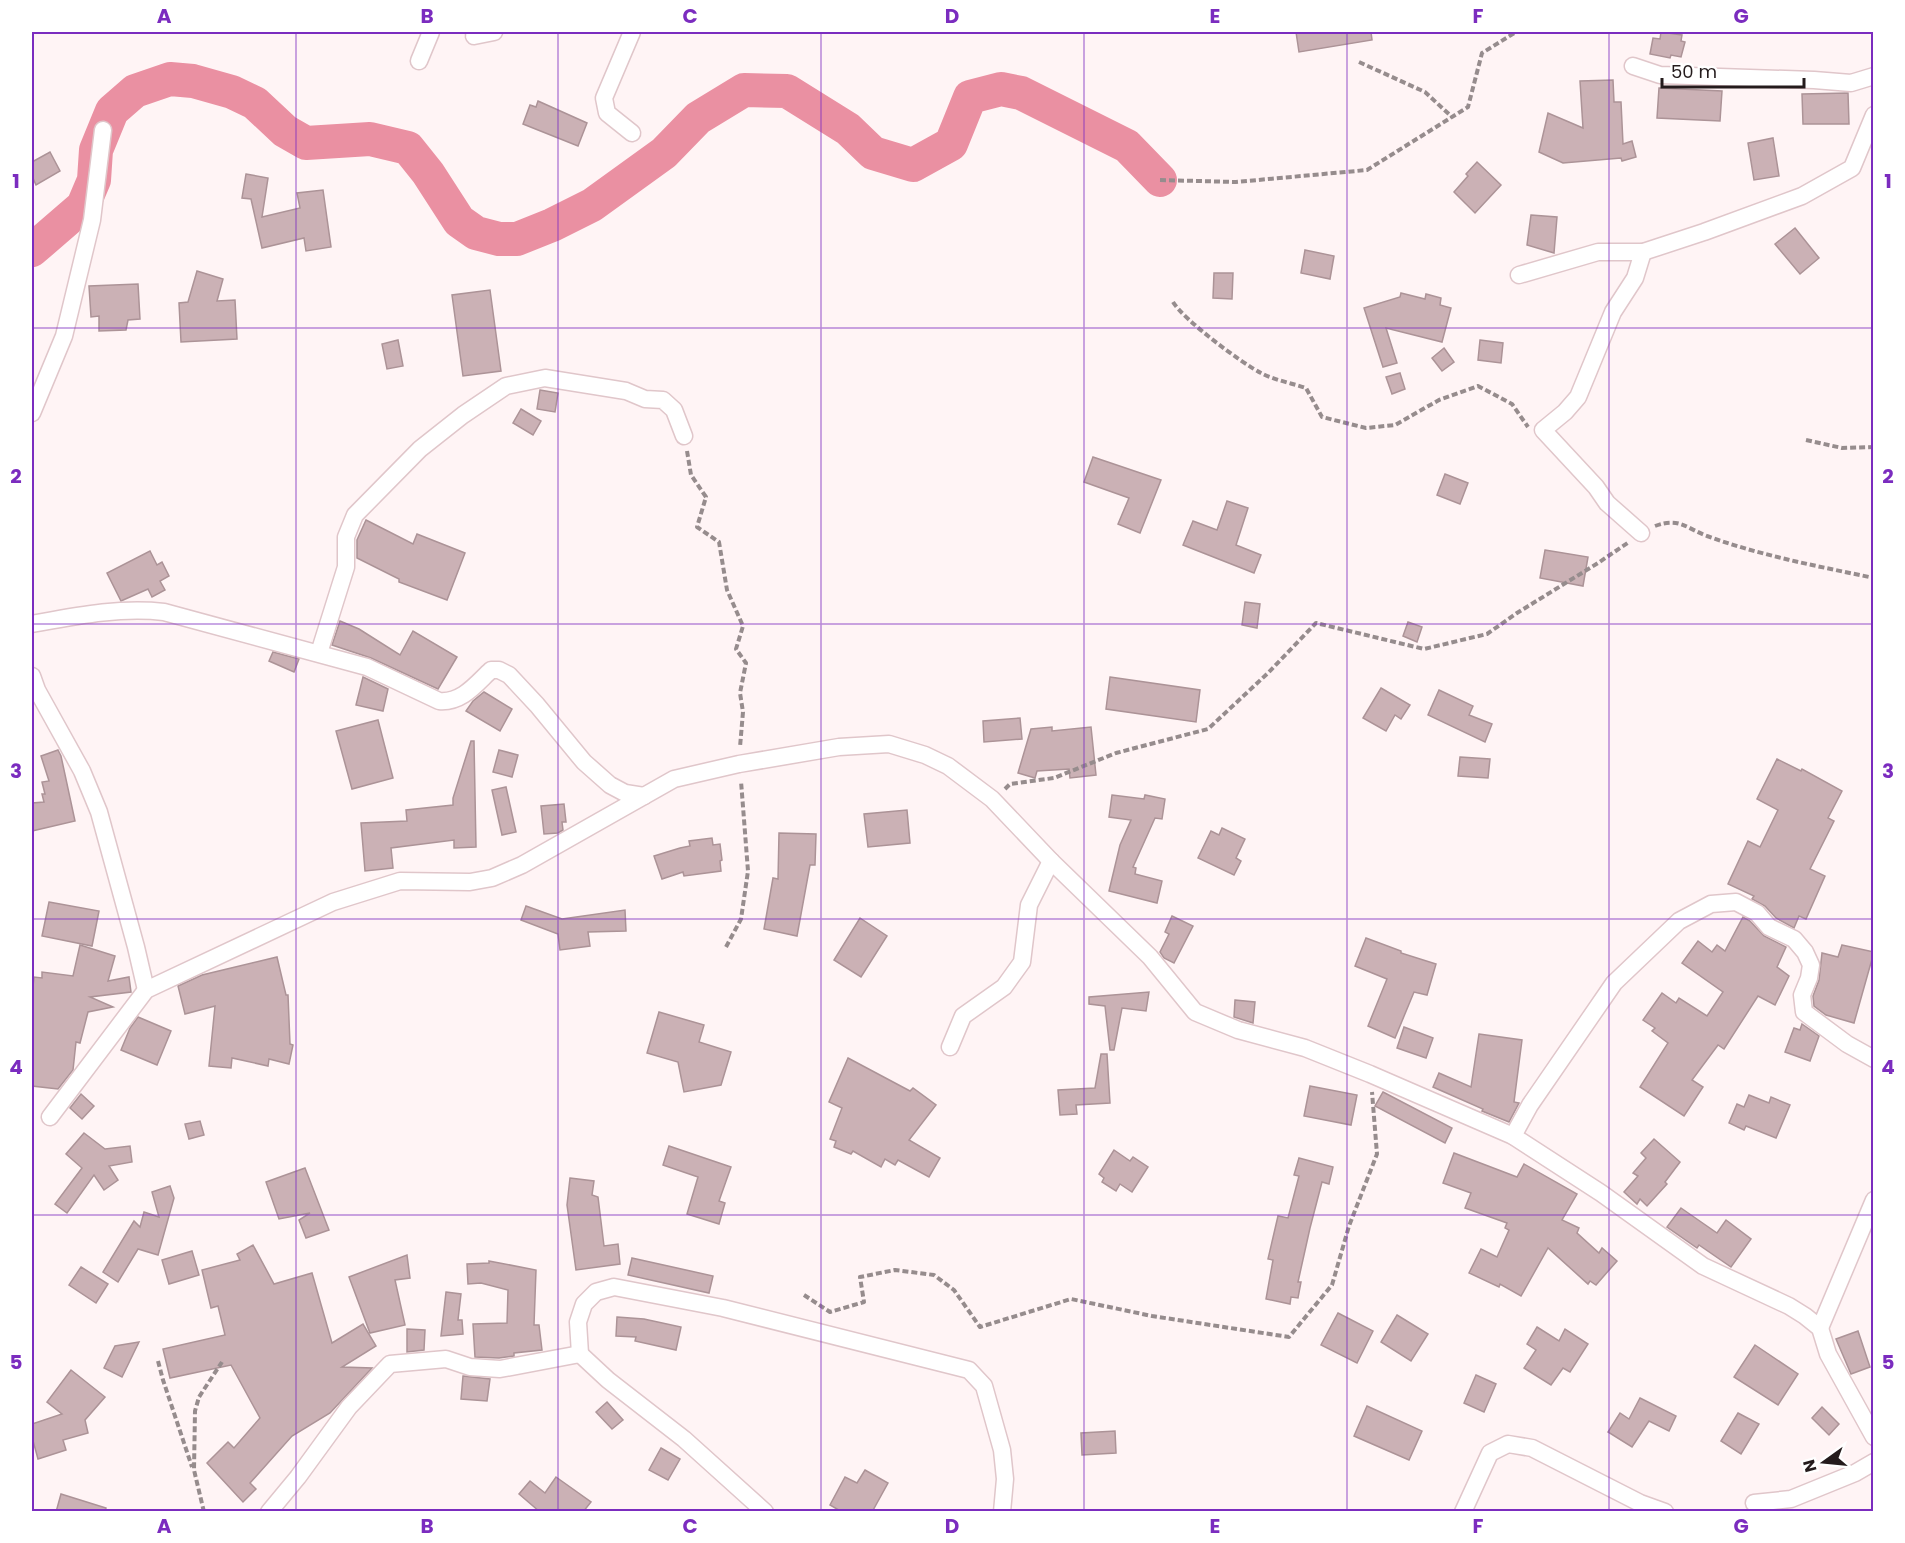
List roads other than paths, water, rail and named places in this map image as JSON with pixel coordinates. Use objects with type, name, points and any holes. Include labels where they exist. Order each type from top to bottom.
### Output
[{"type":"street","points":[[419,61],[431,32]]},
{"type":"street","points":[[474,36],[494,32]]},
{"type":"street","points":[[632,32],[604,98],[607,112],[632,133]]},
{"type":"street","points":[[1633,66],[1660,75],[1851,83],[1874,76]]},
{"type":"street","points":[[1519,275],[1598,252],[1643,252],[1802,196],[1852,168],[1874,115]]},
{"type":"street","points":[[32,413],[64,336],[92,220],[103,130]]},
{"type":"street","points":[[1641,533],[1607,503],[1596,487],[1543,430],[1565,412],[1578,397],[1613,312],[1635,278],[1643,252]]},
{"type":"street","points":[[319,653],[346,567],[346,537],[355,515],[420,449],[463,415],[506,386],[545,378],[626,391],[645,399],[663,400],[674,410],[684,436]]},
{"type":"street","points":[[32,624],[101,612],[143,610],[164,612],[367,668],[439,701],[451,702],[469,690],[491,670],[498,669],[509,675],[584,762],[610,785],[625,793],[644,796]]},
{"type":"street","points":[[32,676],[37,690],[82,771],[99,812],[146,990]]},
{"type":"street","points":[[50,1117],[146,990],[333,903],[400,881],[470,882],[492,878],[522,865],[674,779],[739,764],[839,747],[889,744],[925,755],[948,766],[992,799],[1051,861],[1150,957],[1195,1012],[1238,1030],[1305,1048],[1513,1136],[1601,1193],[1703,1266],[1788,1306],[1820,1328],[1828,1354],[1874,1437]]},
{"type":"street","points":[[950,1047],[963,1016],[1004,987],[1022,962],[1029,905],[1051,861]]},
{"type":"street","points":[[1513,1136],[1536,1096],[1614,983],[1679,921],[1712,904],[1736,902],[1757,913],[1768,927],[1794,939],[1805,952],[1811,965],[1809,978],[1802,995],[1804,1012],[1847,1044],[1874,1059]]},
{"type":"street","points":[[1820,1328],[1874,1200]]},
{"type":"street","points":[[765,1512],[684,1439],[608,1380],[580,1354],[578,1322],[584,1304],[596,1292],[614,1287],[723,1308],[969,1371],[984,1386],[1002,1450],[1005,1479],[1002,1512]]},
{"type":"street","points":[[268,1512],[349,1407],[390,1364],[446,1359],[470,1367],[500,1369],[580,1354]]},
{"type":"street","points":[[1463,1512],[1490,1454],[1508,1444],[1532,1448],[1640,1503],[1665,1512]]},
{"type":"street","points":[[1754,1503],[1791,1499],[1855,1473],[1874,1462]]},
{"type":"waterway","points":[[32,250],[83,206],[94,180],[96,150],[112,111],[135,91],[170,79],[193,81],[232,92],[255,103],[285,131],[306,143],[370,139],[408,148],[428,173],[459,221],[476,233],[499,239],[517,239],[592,205],[664,153],[698,118],[744,90],[787,91],[848,129],[873,153],[913,165],[951,144],[970,97],[1001,89],[1021,93],[1127,146],[1160,180]]}]
